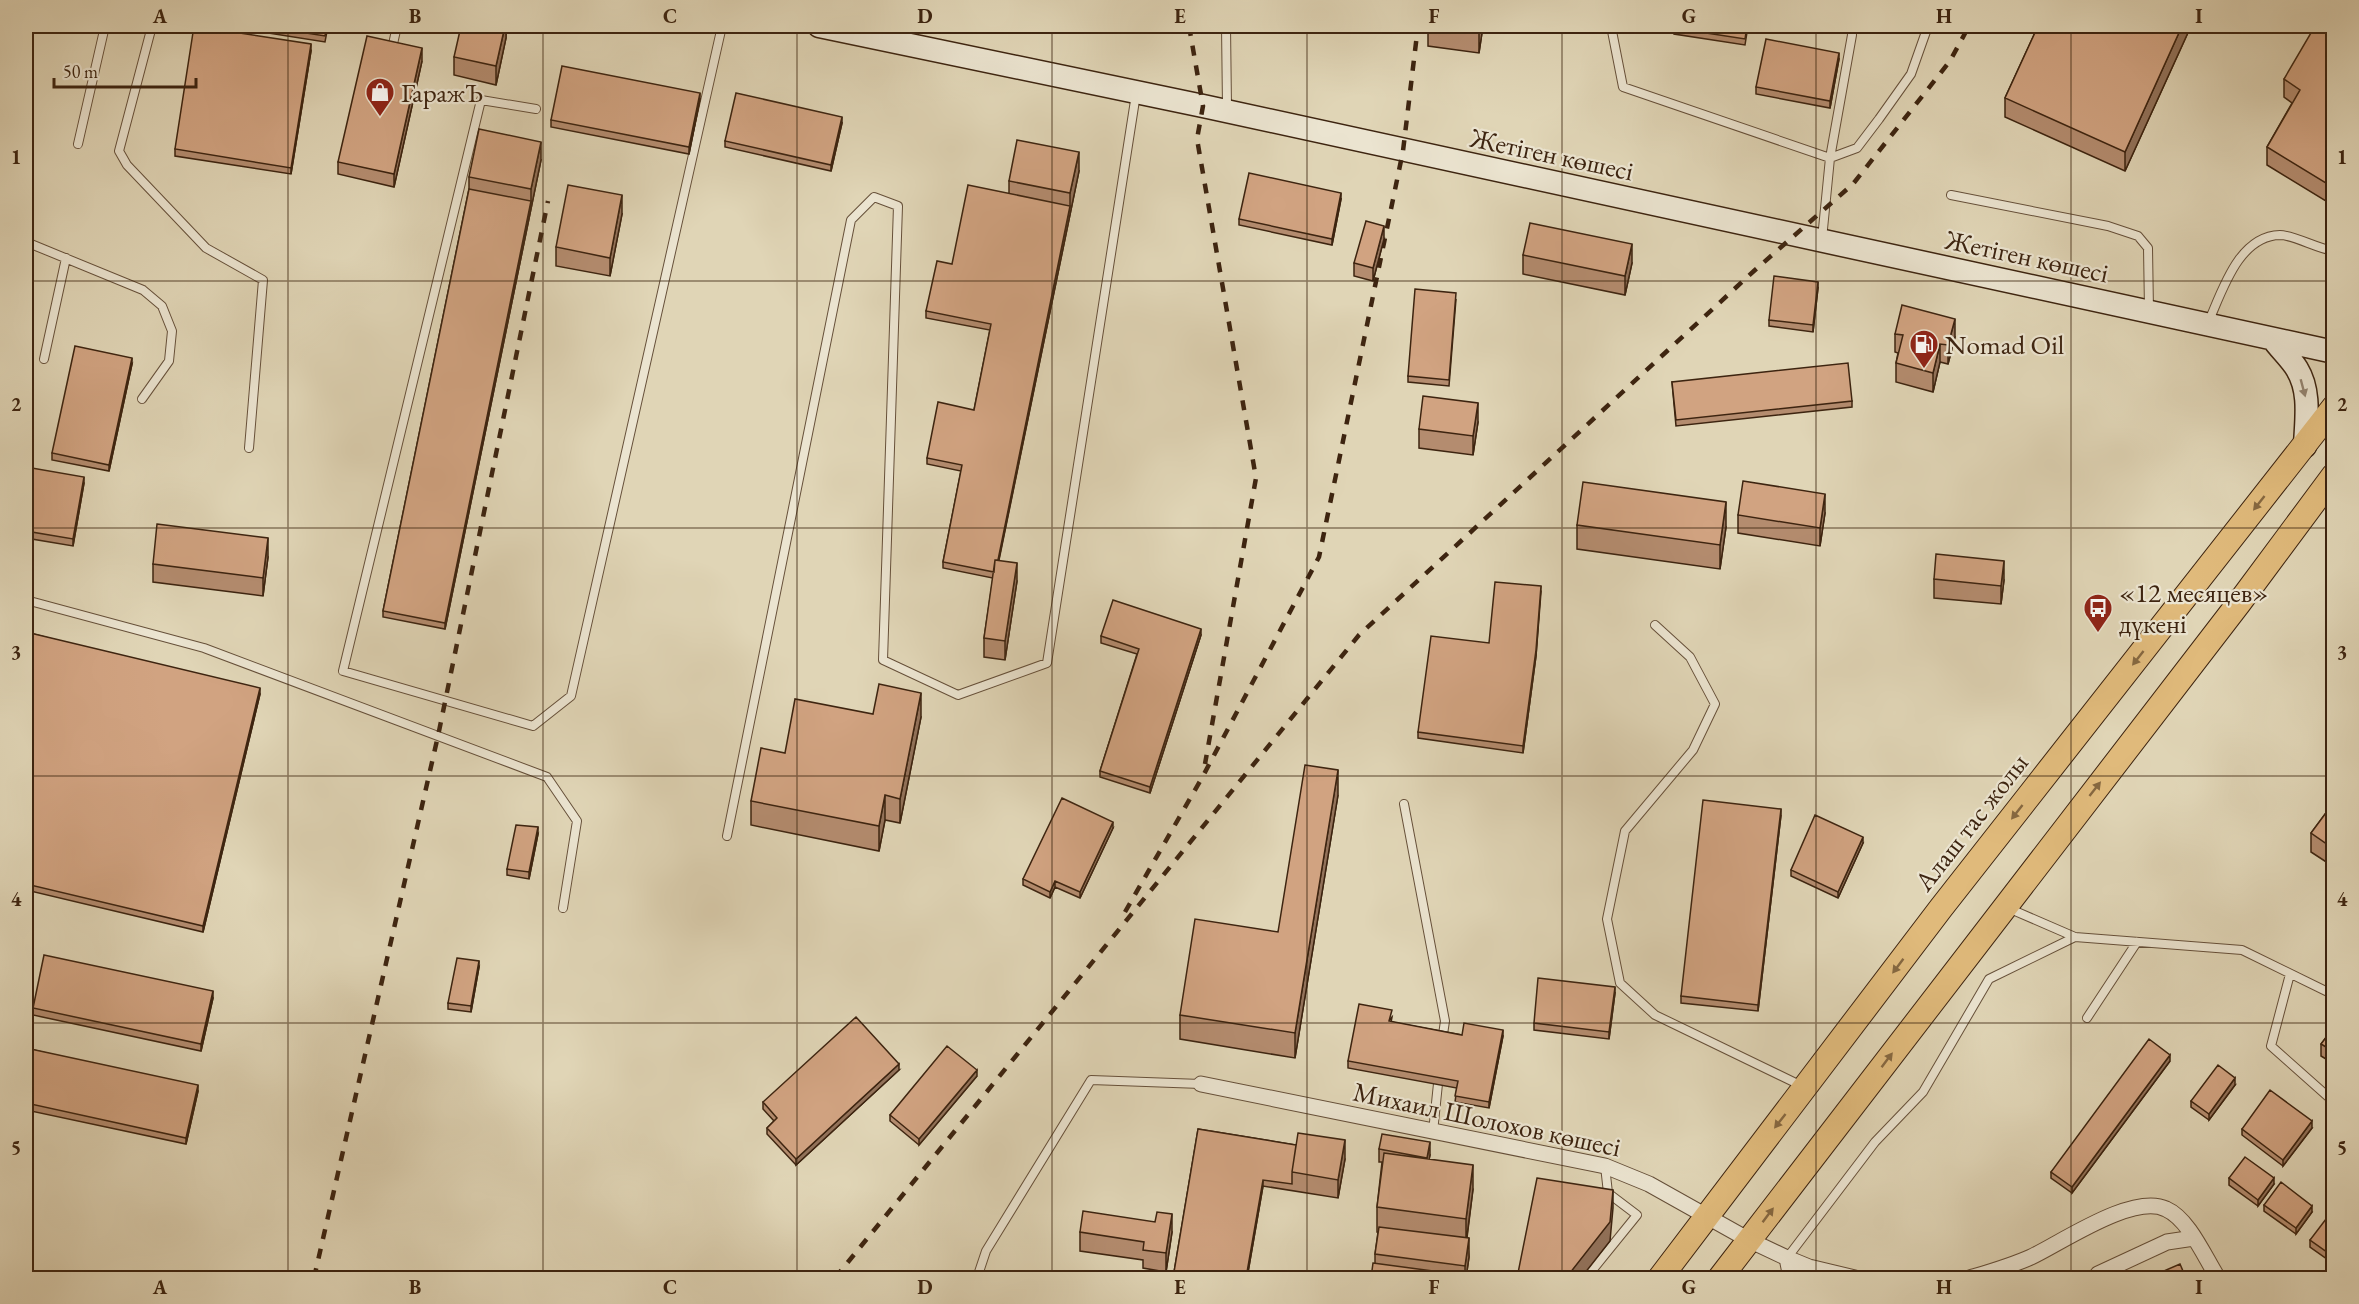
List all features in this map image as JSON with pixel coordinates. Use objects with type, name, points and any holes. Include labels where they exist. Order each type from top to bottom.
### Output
[{"type":"main road","name":"Алаш тас жолы","points":[[1660,1278],[1941,908],[2334,407]]},
{"type":"main road","points":[[1720,1278],[2261,573],[2331,478]]},
{"type":"street","name":"Жетіген көшесі","points":[[819,26],[1137,92],[2334,352]]},
{"type":"street","points":[[2273,339],[2297,369],[2305,389],[2307,408],[2300,451]]},
{"type":"street","name":"Михаил Шолохов көшесі","points":[[1201,1084],[1605,1166],[1649,1184],[1749,1240],[1787,1258],[1809,1267],[1855,1278]]},
{"type":"street","points":[[1970,1278],[2032,1256],[2067,1236],[2139,1206],[2165,1208],[2180,1219],[2218,1278]]},
{"type":"street","points":[[2095,1278],[2098,1274],[2167,1242],[2194,1238]]},
{"type":"street","points":[[1787,1258],[1791,1278]]},
{"type":"lane","points":[[78,144],[105,26]]},
{"type":"lane","points":[[152,26],[119,151],[127,165],[206,248],[263,280],[249,448]]},
{"type":"lane","points":[[393,45],[397,26]]},
{"type":"lane","points":[[536,109],[481,100],[343,671],[533,726],[571,696],[722,26]]},
{"type":"lane","points":[[1226,26],[1227,112]]},
{"type":"lane","points":[[1611,26],[1623,87],[1830,158],[1857,148],[1880,118],[1911,74],[1928,26]]},
{"type":"lane","points":[[1822,241],[1830,158],[1852,35],[1851,26]]},
{"type":"lane","points":[[727,836],[851,220],[874,197],[898,206],[883,660],[958,695],[1047,663],[1137,92]]},
{"type":"lane","points":[[1951,195],[2108,225],[2138,236],[2148,248],[2149,312]]},
{"type":"lane","points":[[2206,325],[2238,260],[2257,242],[2281,235],[2334,251]]},
{"type":"lane","points":[[26,242],[142,290],[162,306],[172,331],[169,361],[142,399]]},
{"type":"lane","points":[[44,359],[66,258]]},
{"type":"lane","points":[[26,600],[204,648],[547,777],[578,821],[563,908]]},
{"type":"lane","points":[[1655,625],[1690,657],[1715,704],[1693,750],[1625,831],[1607,919],[1620,983],[1654,1015],[1806,1088]]},
{"type":"lane","points":[[1404,804],[1444,1021],[1441,1054]]},
{"type":"lane","points":[[2004,906],[2075,937],[2242,950],[2334,995]]},
{"type":"lane","points":[[1787,1258],[1875,1142],[1923,1092],[1989,979],[2075,937]]},
{"type":"lane","points":[[2087,1018],[2137,942]]},
{"type":"lane","points":[[2290,974],[2271,1046],[2334,1101]]},
{"type":"lane","points":[[1433,1132],[1440,1066]]},
{"type":"lane","points":[[977,1278],[986,1251],[1091,1080],[1201,1084]]},
{"type":"lane","points":[[1586,1278],[1637,1215],[1608,1193],[1605,1166]]},
{"type":"building","points":[[194,26],[311,44],[291,168],[175,149]]},
{"type":"building","points":[[261,26],[327,26],[325,36]]},
{"type":"building","points":[[461,26],[505,26],[496,66],[454,57]]},
{"type":"building","points":[[1455,26],[1479,26],[1479,29]]},
{"type":"building","points":[[1674,26],[1747,26],[1745,39],[1674,28]]},
{"type":"building","points":[[2038,26],[2182,26],[2125,152],[2005,98]]},
{"type":"building","points":[[2315,26],[2334,26],[2334,188],[2267,147],[2300,90],[2284,79]]},
{"type":"building","name":"ГаражЪ","points":[[367,36],[422,48],[394,174],[338,162]]},
{"type":"building","points":[[1766,39],[1839,53],[1830,101],[1756,87]]},
{"type":"building","points":[[562,66],[700,93],[689,147],[551,120]]},
{"type":"building","points":[[736,93],[842,117],[831,165],[725,141]]},
{"type":"building","points":[[479,129],[541,142],[531,189],[469,177]]},
{"type":"building","points":[[1017,140],[1079,152],[1070,193],[1009,181]]},
{"type":"building","points":[[1249,173],[1341,193],[1332,239],[1239,219]]},
{"type":"building","points":[[568,185],[622,195],[610,258],[556,247]]},
{"type":"building","points":[[968,185],[1070,206],[994,572],[943,562],[962,465],[927,458],[938,402],[974,410],[991,324],[926,311],[937,261],[952,264]]},
{"type":"building","points":[[469,189],[531,201],[445,623],[383,611]]},
{"type":"building","points":[[1366,221],[1384,226],[1373,268],[1354,263]]},
{"type":"building","points":[[1530,223],[1632,244],[1625,276],[1523,255]]},
{"type":"building","points":[[1774,276],[1818,282],[1813,325],[1769,320]]},
{"type":"building","points":[[1415,289],[1456,293],[1449,380],[1408,376]]},
{"type":"building","points":[[1902,305],[1955,319],[1948,345],[1940,344],[1933,373],[1896,363],[1903,335],[1895,334]]},
{"type":"building","points":[[75,346],[132,358],[109,465],[52,453]]},
{"type":"building","points":[[1848,363],[1852,401],[1676,420],[1672,382]]},
{"type":"building","points":[[1423,396],[1478,403],[1473,436],[1419,429]]},
{"type":"building","points":[[26,467],[84,477],[73,539],[26,531]]},
{"type":"building","points":[[1743,481],[1825,494],[1820,528],[1738,515]]},
{"type":"building","points":[[1583,482],[1726,502],[1720,545],[1577,525]]},
{"type":"building","points":[[157,524],[268,538],[263,578],[153,564]]},
{"type":"building","points":[[1936,554],[2004,561],[2001,586],[1934,579]]},
{"type":"building","points":[[995,560],[1017,563],[1005,641],[984,638]]},
{"type":"building","points":[[1495,582],[1541,586],[1536,650],[1523,746],[1418,732],[1431,636],[1489,643]]},
{"type":"building","points":[[1113,600],[1201,629],[1150,787],[1100,771],[1139,649],[1101,636]]},
{"type":"building","points":[[26,632],[260,688],[203,926],[26,884]]},
{"type":"building","points":[[879,684],[921,693],[900,799],[885,795],[879,826],[751,801],[761,748],[785,753],[795,699],[873,714]]},
{"type":"building","points":[[1305,765],[1338,770],[1295,1033],[1180,1015],[1195,919],[1278,932]]},
{"type":"building","points":[[1062,798],[1113,822],[1080,892],[1055,881],[1050,892],[1023,879]]},
{"type":"building","points":[[1703,800],[1781,809],[1758,1005],[1681,996]]},
{"type":"building","points":[[2334,802],[2334,849],[2311,833]]},
{"type":"building","points":[[1815,815],[1863,837],[1838,892],[1791,870]]},
{"type":"building","points":[[516,825],[538,827],[529,872],[507,869]]},
{"type":"building","points":[[44,955],[213,991],[201,1044],[33,1008]]},
{"type":"building","points":[[457,958],[479,961],[471,1006],[448,1003]]},
{"type":"building","points":[[1538,978],[1615,987],[1609,1032],[1534,1023]]},
{"type":"building","points":[[1359,1004],[1392,1010],[1389,1021],[1462,1035],[1464,1023],[1503,1030],[1489,1102],[1455,1096],[1458,1081],[1348,1061]]},
{"type":"building","points":[[856,1017],[899,1064],[796,1159],[767,1128],[777,1118],[763,1102]]},
{"type":"building","points":[[2334,1027],[2334,1052],[2321,1044]]},
{"type":"building","points":[[2149,1039],[2170,1055],[2072,1187],[2051,1172]]},
{"type":"building","points":[[947,1046],[977,1070],[919,1139],[890,1115]]},
{"type":"building","points":[[26,1048],[198,1085],[186,1138],[26,1103]]},
{"type":"building","points":[[2218,1065],[2235,1078],[2209,1114],[2191,1101]]},
{"type":"building","points":[[2270,1090],[2312,1121],[2283,1160],[2242,1129]]},
{"type":"building","points":[[1198,1129],[1296,1145],[1292,1184],[1263,1180],[1246,1278],[1173,1278]]},
{"type":"building","points":[[1298,1133],[1345,1140],[1338,1180],[1292,1172]]},
{"type":"building","points":[[1382,1134],[1430,1142],[1427,1158],[1379,1149]]},
{"type":"building","points":[[1384,1153],[1473,1165],[1466,1219],[1377,1207]]},
{"type":"building","points":[[2245,1157],[2274,1178],[2258,1200],[2229,1178]]},
{"type":"building","points":[[1537,1178],[1613,1190],[1610,1222],[1566,1278],[1517,1278]]},
{"type":"building","points":[[2281,1182],[2312,1206],[2296,1228],[2264,1205]]},
{"type":"building","points":[[1083,1211],[1155,1222],[1157,1212],[1172,1214],[1166,1253],[1143,1250],[1144,1242],[1080,1232]]},
{"type":"building","points":[[2326,1219],[2334,1224],[2334,1257],[2310,1240]]},
{"type":"building","points":[[1379,1227],[1469,1238],[1465,1266],[1375,1254]]},
{"type":"building","points":[[1373,1263],[1463,1275],[1462,1278],[1371,1278]]},
{"type":"building","points":[[2180,1264],[2186,1278],[2150,1277]]},
{"type":"building","points":[[986,1274],[1011,1278],[985,1278]]},
{"type":"railway","points":[[1189,26],[1203,106],[1197,139],[1256,478],[1205,764]]},
{"type":"railway","points":[[1125,912],[1203,776],[1319,557],[1403,151],[1418,26]]},
{"type":"railway","points":[[835,1278],[1359,635],[1755,270],[1853,184],[1950,61],[1969,26]]},
{"type":"railway","points":[[314,1278],[438,736],[548,201]]},
{"type":"place","name":"ГаражЪ","points":[[380,118]]},
{"type":"place","name":"Nomad Oil","points":[[1924,370]]},
{"type":"place","name":"«12 месяцев» дүкені","points":[[2098,634]]}]
